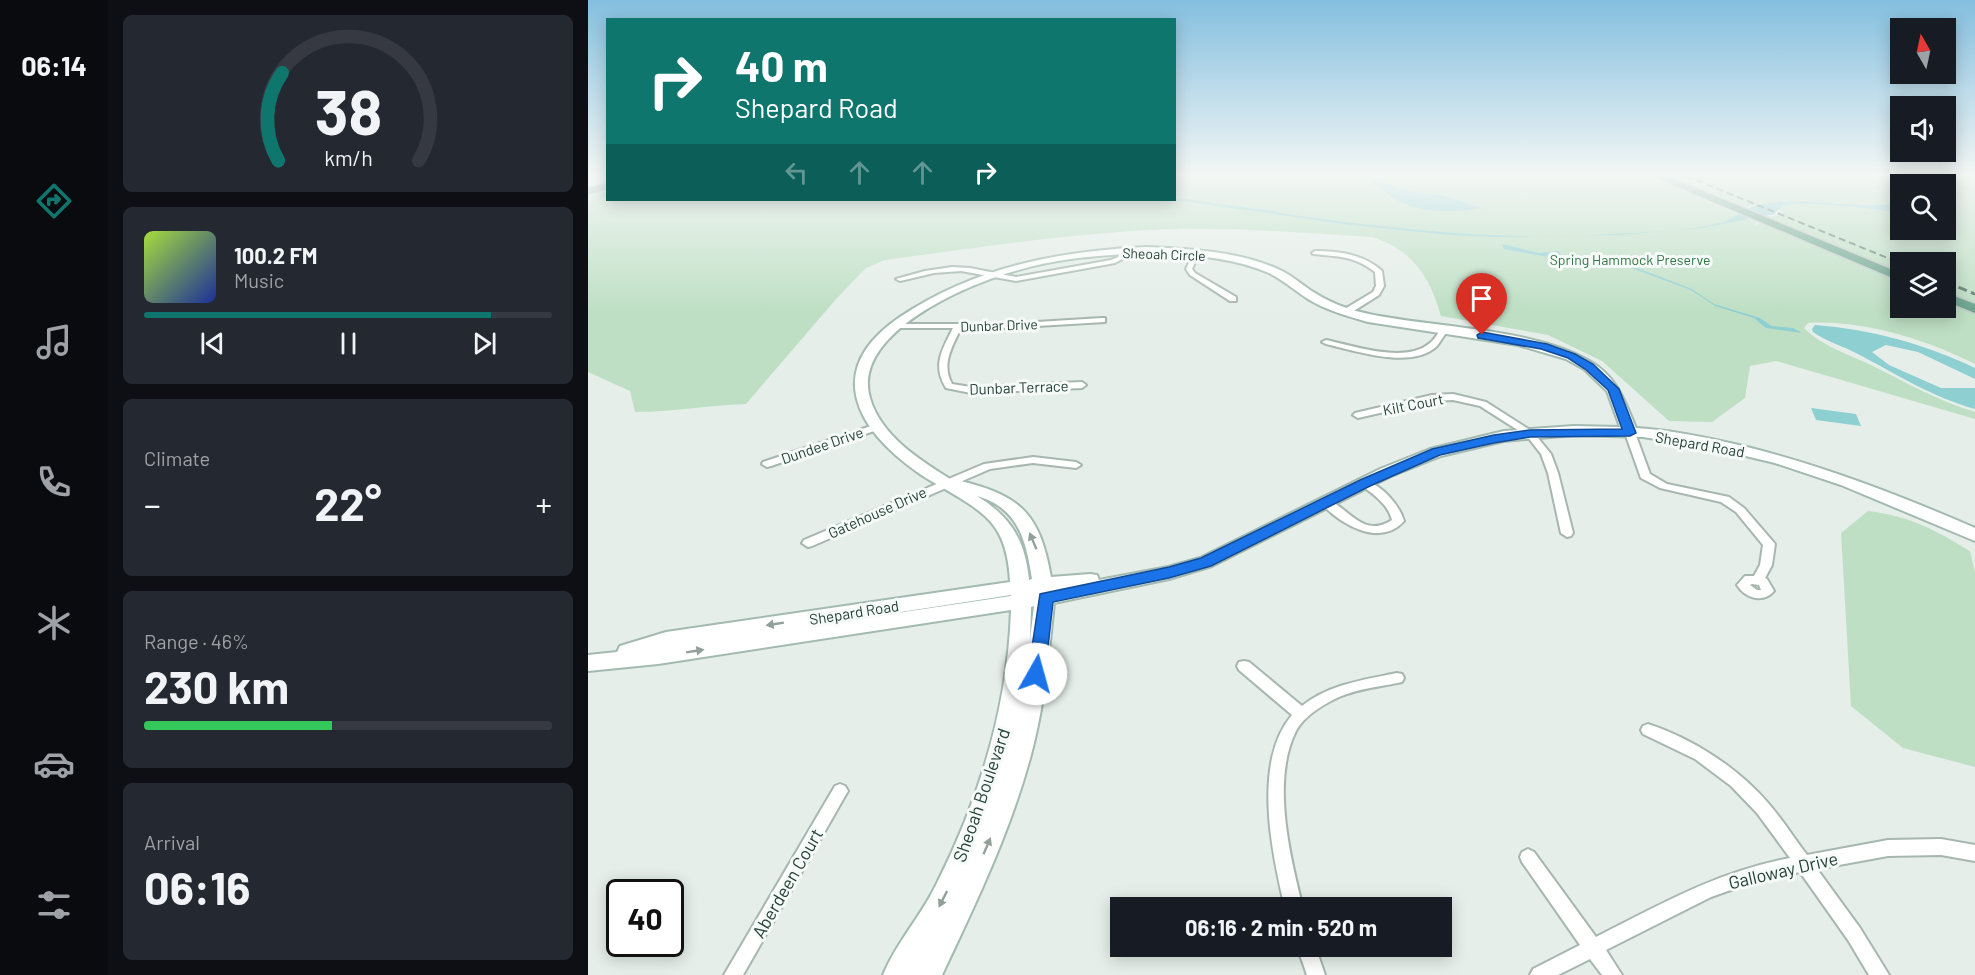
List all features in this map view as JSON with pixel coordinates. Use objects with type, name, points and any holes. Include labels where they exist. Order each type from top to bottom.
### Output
[{"type":"main road","points":[[1768,222],[1890,274]]},
{"type":"main road","points":[[1956,301],[1975,309]]},
{"type":"street","name":"Sheoah Circle","points":[[1033,592],[1002,524],[945,482],[908,459],[877,427],[864,403],[860,386],[862,374],[874,347],[896,326],[930,300],[990,274],[1073,257],[1122,252],[1227,257],[1263,267],[1282,276],[1315,298],[1346,312],[1368,318],[1520,341],[1571,356],[1589,366],[1613,389],[1630,433]]},
{"type":"street","points":[[1315,253],[1351,255],[1378,271],[1380,286],[1376,293],[1346,312]]},
{"type":"street","points":[[1196,254],[1189,269],[1192,274],[1233,299]]},
{"type":"street","points":[[900,279],[961,269],[990,274]]},
{"type":"street","name":"Dunbar Drive","points":[[896,326],[958,327],[1101,320]]},
{"type":"street","name":"Dunbar Terrace","points":[[958,327],[942,359],[944,379],[949,386],[971,390],[1082,386]]},
{"type":"street","points":[[1326,342],[1376,353],[1404,355],[1426,350],[1433,345],[1444,330]]},
{"type":"street","name":"Kilt Court","points":[[1358,415],[1432,398],[1453,397],[1484,404],[1530,434]]},
{"type":"street","name":"Dundee Drive","points":[[767,464],[877,427]]},
{"type":"street","points":[[1630,433],[1645,476],[1664,486],[1725,499],[1757,527],[1769,544],[1766,565],[1758,580]]},
{"type":"street","name":"Shepard Road","points":[[592,663],[669,655],[1033,592],[1169,573],[1206,562],[1365,483],[1436,452],[1494,439],[1530,434],[1630,433],[1732,447],[1830,474],[1876,491],[1975,535]]},
{"type":"street","points":[[1530,434],[1546,454],[1553,473],[1567,533]]},
{"type":"street","name":"Gatehouse Drive","points":[[808,543],[945,482],[988,466],[1011,461],[1033,460],[1076,465]]},
{"type":"street","points":[[1326,502],[1354,524],[1368,530],[1382,530],[1391,527],[1398,521],[1397,514],[1392,506],[1365,483]]},
{"type":"street","name":"Sheoah Boulevard","points":[[897,975],[944,899],[979,812],[1002,744],[1033,592]]},
{"type":"street","name":"Sheoah Boulevard","points":[[927,975],[960,908],[1000,815],[1022,746],[1036,674],[1033,592]]},
{"type":"street","points":[[1244,666],[1302,715]]},
{"type":"street","points":[[1291,897],[1284,868],[1277,785],[1282,753],[1290,729],[1302,715],[1326,697],[1352,687],[1397,678]]},
{"type":"street","points":[[1648,730],[1700,755],[1736,781],[1763,808],[1880,975]]},
{"type":"street","name":"Aberdeen Court","points":[[733,975],[840,791]]},
{"type":"street","name":"Galloway Drive","points":[[1539,975],[1592,946],[1707,890],[1759,872],[1888,848],[1941,847],[1975,853]]},
{"type":"street","points":[[1528,857],[1613,975]]},
{"type":"street","points":[[1310,957],[1316,975]]},
{"type":"green space","name":"Spring Hammock Preserve","points":[[588,222],[1754,222],[1757,223],[1754,224],[1756,225],[1760,223],[1757,222],[1764,222],[1890,276],[1890,318],[1956,318],[1956,303],[1975,311],[1975,364],[1915,339],[1872,328],[1850,324],[1808,323],[1804,328],[1837,350],[1935,397],[1975,412],[1975,419],[1776,361],[1750,366],[1745,398],[1712,422],[1669,421],[1602,361],[1548,335],[1441,316],[1431,289],[1417,266],[1398,249],[1372,237],[1200,229],[1103,233],[885,260],[866,268],[837,298],[746,404],[635,412],[630,391],[588,372]]},
{"type":"green space","points":[[1772,222],[1890,222],[1890,240],[1956,240],[1956,222],[1975,222],[1975,307],[1956,298],[1956,252],[1890,252],[1890,271]]},
{"type":"green space","points":[[1868,511],[1910,520],[1970,551],[1975,573],[1975,767],[1903,748],[1851,706],[1841,533]]},
{"type":"water","points":[[1326,222],[1445,232],[1558,236],[1449,235]]},
{"type":"water","points":[[1736,222],[1702,228],[1619,235],[1587,236],[1654,232]]},
{"type":"water","points":[[1502,244],[1539,253],[1558,251],[1562,256],[1596,258],[1629,265],[1692,289],[1714,304],[1760,318],[1772,326],[1793,328],[1802,333],[1766,328],[1754,318],[1715,306],[1691,290],[1626,266],[1589,258],[1554,258],[1504,249]]},
{"type":"water","points":[[1815,325],[1856,330],[1897,339],[1956,359],[1975,368],[1975,379],[1918,352],[1886,345],[1872,352],[1889,365],[1941,388],[1975,388],[1975,409],[1930,392],[1824,339],[1813,332]]},
{"type":"water","points":[[1811,408],[1856,414],[1861,426],[1816,420]]},
{"type":"railway","points":[[1798,222],[1890,259]]},
{"type":"railway","points":[[1956,286],[1975,294]]},
{"type":"route","points":[[1036,674],[1045,598],[1115,582],[1169,573],[1206,562],[1365,483],[1436,452],[1466,444],[1530,434],[1583,431],[1630,433],[1619,398],[1602,376],[1589,366],[1571,356],[1543,346],[1482,335]]}]
